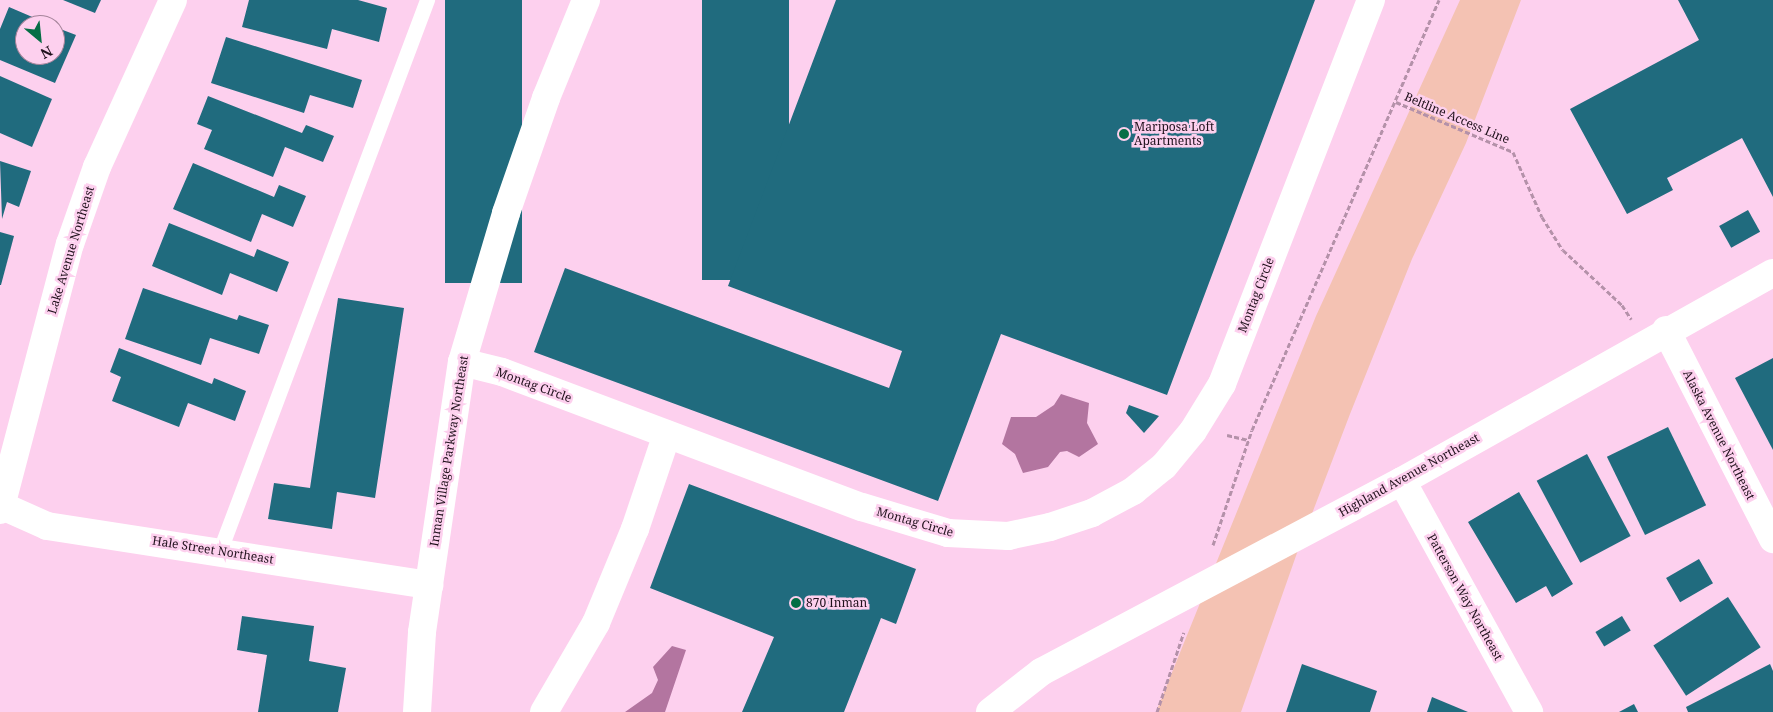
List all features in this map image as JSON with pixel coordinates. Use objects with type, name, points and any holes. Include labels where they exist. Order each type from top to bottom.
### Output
[{"type":"street","name":"Lake Avenue Northeast","points":[[0,510],[73,235],[97,167],[173,0]]},
{"type":"street","name":"Inman Village Parkway Northeast","points":[[417,712],[429,584],[462,362],[482,286],[509,204],[546,98],[586,0]]},
{"type":"street","name":"Montag Circle","points":[[462,362],[502,372],[862,507],[948,533],[1008,536],[1050,527],[1092,513],[1133,491],[1164,466],[1193,431],[1222,384],[1371,0]]},
{"type":"street","name":"Highland Avenue Northeast","points":[[990,712],[1041,672],[1402,481],[1666,330],[1773,273]]},
{"type":"street","name":"Alaska Avenue Northeast","points":[[1666,330],[1773,539]]},
{"type":"street","points":[[544,712],[596,623],[635,529],[667,434]]},
{"type":"street","name":"Patterson Way Northeast","points":[[1402,481],[1529,712]]},
{"type":"street","name":"Hale Street Northeast","points":[[0,506],[48,526],[220,550],[429,584]]},
{"type":"lane","points":[[220,550],[427,0]]},
{"type":"path","points":[[1211,553],[1252,430],[1439,0]]},
{"type":"path","name":"Beltline Access Line","points":[[1396,102],[1513,152],[1542,217],[1563,250],[1622,305],[1631,319]]},
{"type":"path","points":[[1157,712],[1186,628]]},
{"type":"shaded area","points":[[1460,0],[1521,0],[1466,143],[1412,259],[1350,414],[1297,553],[1241,712],[1156,712],[1316,316]]},
{"type":"shaded area","points":[[1061,394],[1089,403],[1087,423],[1098,444],[1079,457],[1067,451],[1060,452],[1048,467],[1023,473],[1015,454],[1002,444],[1011,417],[1036,417],[1054,405]]},
{"type":"shaded area","points":[[672,646],[686,650],[665,712],[625,712],[652,693],[658,680],[653,667]]},
{"type":"building","points":[[63,0],[101,0],[95,13]]},
{"type":"building","points":[[249,0],[358,0],[387,8],[379,42],[332,29],[327,49],[242,27]]},
{"type":"building","points":[[445,0],[522,0],[522,283],[445,283]]},
{"type":"building","points":[[702,0],[789,0],[789,280],[702,280]]},
{"type":"building","name":"Mariposa Loft Apartments","points":[[836,0],[1315,0],[1167,395],[1001,334],[938,501],[534,352],[565,268],[889,388],[902,351],[728,286]]},
{"type":"building","points":[[1678,0],[1773,0],[1773,197],[1742,138],[1667,178],[1673,190],[1627,214],[1570,109],[1699,40]]},
{"type":"building","points":[[9,7],[28,15],[15,15],[15,65],[63,65],[55,83],[0,60],[0,29]]},
{"type":"building","points":[[65,31],[76,35],[65,60]]},
{"type":"building","points":[[226,37],[362,80],[353,108],[310,95],[304,113],[211,83]]},
{"type":"building","points":[[0,76],[52,99],[32,147],[0,133]]},
{"type":"building","points":[[208,96],[302,133],[306,125],[334,136],[323,162],[285,147],[273,177],[204,149],[212,130],[197,124]]},
{"type":"building","points":[[0,161],[31,171],[19,207],[7,202],[2,219]]},
{"type":"building","points":[[193,163],[274,197],[279,185],[306,196],[293,227],[262,214],[251,242],[173,209]]},
{"type":"building","points":[[1748,210],[1760,232],[1731,248],[1719,226]]},
{"type":"building","points":[[169,223],[254,257],[257,249],[289,262],[277,292],[230,273],[222,295],[152,266]]},
{"type":"building","points":[[0,232],[14,236],[1,285],[0,285]]},
{"type":"building","points":[[143,288],[237,320],[239,315],[269,325],[259,354],[210,338],[201,365],[125,339]]},
{"type":"building","points":[[338,298],[404,308],[375,498],[337,492],[332,529],[268,519],[274,483],[310,488]]},
{"type":"building","points":[[119,348],[212,384],[214,378],[246,391],[235,421],[188,403],[179,427],[112,401],[121,377],[110,372]]},
{"type":"building","points":[[1773,358],[1773,450],[1735,378]]},
{"type":"building","points":[[1129,405],[1159,416],[1144,433],[1126,413]]},
{"type":"building","points":[[1668,427],[1706,505],[1645,535],[1607,457]]},
{"type":"building","points":[[1587,454],[1631,536],[1580,563],[1537,481]]},
{"type":"building","name":"870 Inman","points":[[689,484],[916,569],[896,624],[881,618],[844,712],[742,712],[774,637],[650,588]]},
{"type":"building","points":[[1519,492],[1573,584],[1552,597],[1546,586],[1516,603],[1468,522]]},
{"type":"building","points":[[1699,559],[1713,583],[1680,602],[1666,578]]},
{"type":"building","points":[[1728,597],[1761,647],[1686,696],[1653,645]]},
{"type":"building","points":[[242,616],[314,626],[309,661],[346,668],[338,712],[258,712],[267,655],[237,650]]},
{"type":"building","points":[[1622,616],[1631,631],[1604,647],[1595,632]]},
{"type":"building","points":[[1302,664],[1377,691],[1370,712],[1286,712]]},
{"type":"building","points":[[1770,664],[1773,671],[1773,712],[1688,712],[1686,707]]},
{"type":"building","points":[[1432,697],[1468,712],[1427,712]]},
{"type":"building","points":[[1634,704],[1638,712],[1619,712]]},
{"type":"place","name":"Mariposa Loft Apartments","points":[[1124,134]]},
{"type":"place","name":"870 Inman","points":[[796,603]]}]
